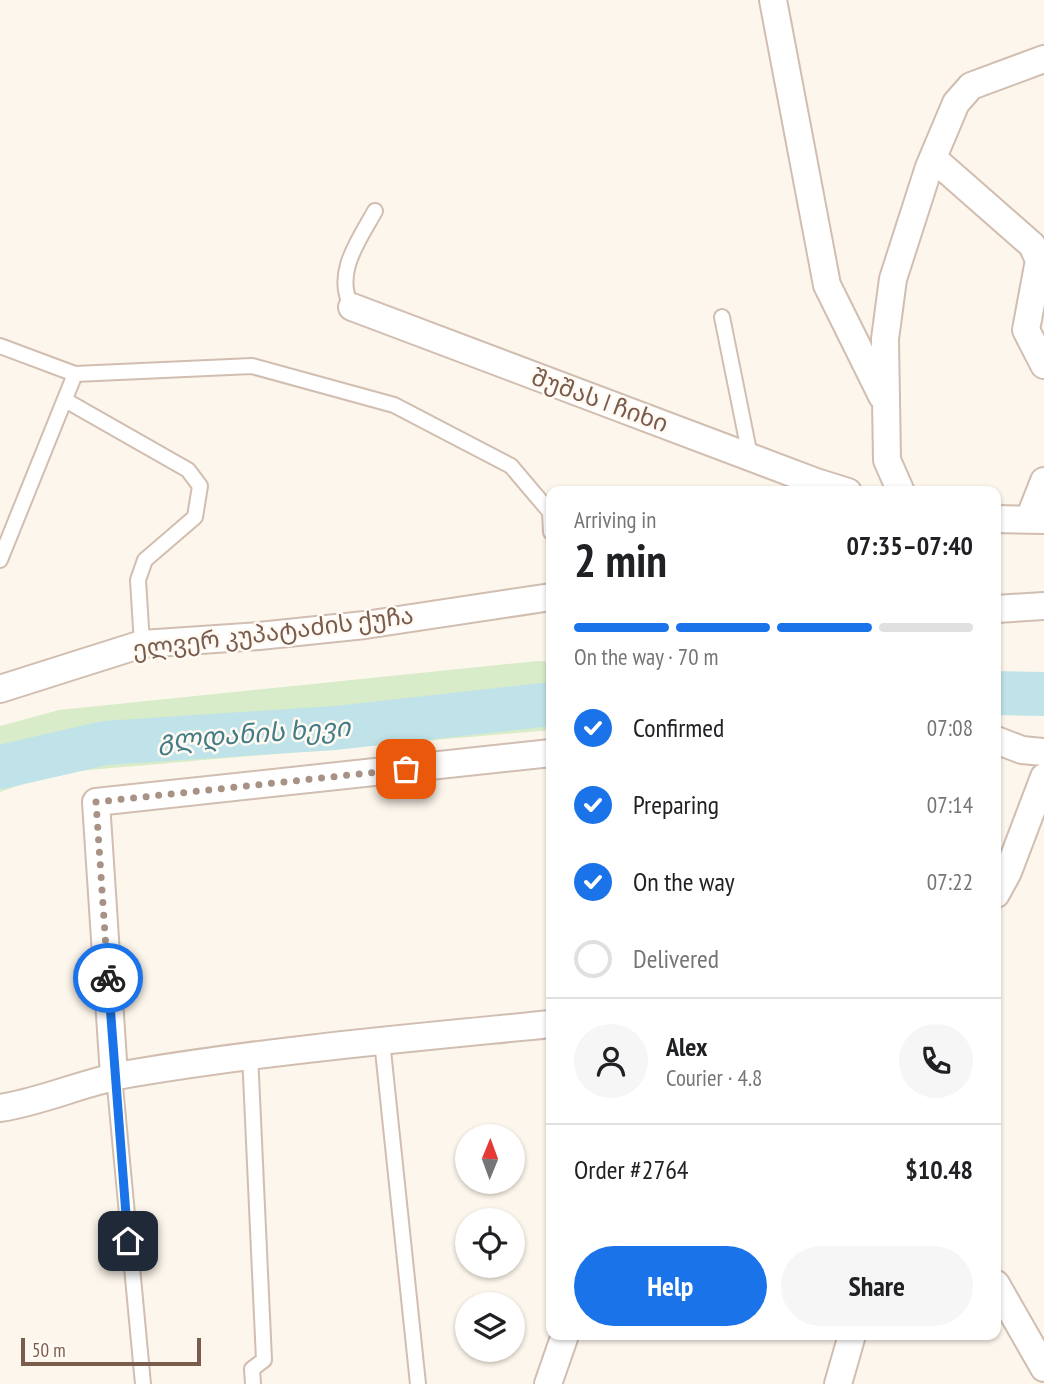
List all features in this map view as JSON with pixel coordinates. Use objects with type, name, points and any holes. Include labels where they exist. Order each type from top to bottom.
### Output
[{"type":"street","points":[[774,0],[827,285],[886,404]]},
{"type":"street","points":[[898,486],[887,460],[885,339],[893,279],[929,167],[956,103],[971,86],[1044,59]]},
{"type":"street","points":[[929,167],[942,166],[1032,245],[1042,259],[1026,330],[1044,365]]},
{"type":"street","name":"შუშას I ჩიხი","points":[[352,307],[832,486]]},
{"type":"street","points":[[1001,519],[1037,520],[1044,481]]},
{"type":"street","name":"ელვერ კუპატაძის ქუჩა","points":[[0,689],[142,643],[259,636],[365,625],[546,598]]},
{"type":"street","points":[[1001,609],[1044,606]]},
{"type":"street","points":[[1001,742],[1023,750],[1044,752]]},
{"type":"street","points":[[114,1076],[96,802],[546,754]]},
{"type":"street","points":[[1001,885],[1044,777]]},
{"type":"street","points":[[0,1108],[28,1104],[114,1076],[250,1054],[546,1025]]},
{"type":"street","points":[[1001,1293],[1044,1368]]},
{"type":"street","points":[[548,1384],[563,1340]]},
{"type":"street","points":[[838,1384],[851,1340]]},
{"type":"lane","points":[[352,307],[347,297],[347,264],[375,211]]},
{"type":"lane","points":[[722,317],[751,456]]},
{"type":"lane","points":[[0,346],[75,374],[252,366],[394,405],[511,466],[546,507]]},
{"type":"lane","points":[[0,561],[75,374]]},
{"type":"lane","points":[[65,400],[188,470],[200,486],[195,517],[145,561],[138,580],[142,643]]},
{"type":"lane","points":[[382,1041],[418,1384]]},
{"type":"lane","points":[[250,1054],[264,1360],[252,1369],[253,1384]]},
{"type":"lane","points":[[114,1076],[143,1384]]},
{"type":"green space","points":[[546,662],[546,730],[54,773],[0,792],[0,726],[59,710]]},
{"type":"waterway","name":"გლდანის ხევი","points":[[1001,693],[1044,694]]},
{"type":"waterway","name":"გლდანის ხევი","points":[[0,767],[105,743],[335,728],[546,705]]},
{"type":"way so far","points":[[108,978],[96,802],[406,769]]},
{"type":"route","points":[[108,978],[128,1241]]}]
